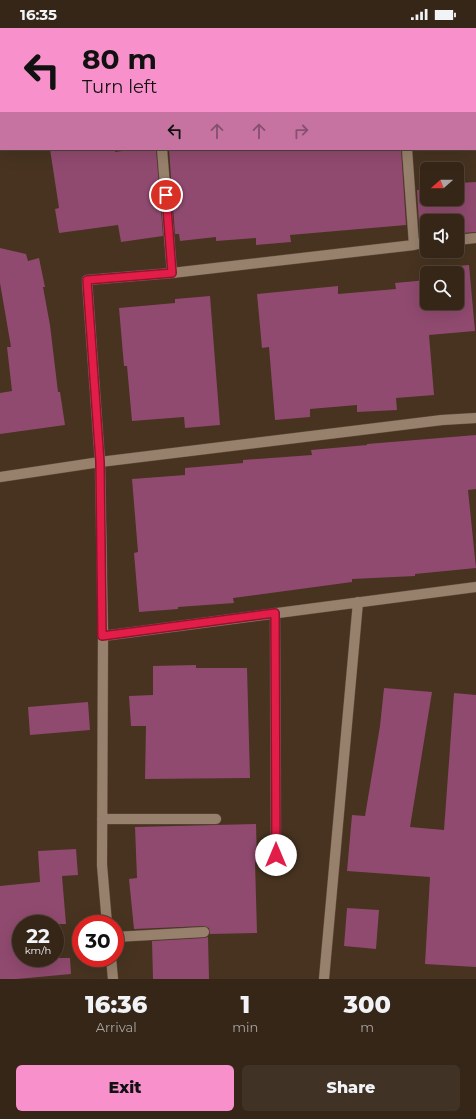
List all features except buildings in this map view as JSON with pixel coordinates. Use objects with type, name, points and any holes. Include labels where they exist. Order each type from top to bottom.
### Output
[{"type":"street","points":[[162,150],[172,273]]},
{"type":"street","points":[[407,150],[414,245]]},
{"type":"street","points":[[464,239],[476,238]]},
{"type":"street","points":[[106,915],[102,865],[100,462],[87,280],[172,273],[420,244]]},
{"type":"street","points":[[0,477],[100,462],[442,420],[476,418]]},
{"type":"street","points":[[102,636],[476,587]]},
{"type":"street","points":[[324,979],[358,602]]},
{"type":"street","points":[[275,613],[276,870]]},
{"type":"street","points":[[102,819],[216,819]]},
{"type":"street","points":[[124,936],[204,932]]},
{"type":"street","points":[[112,967],[113,979]]},
{"type":"route","points":[[166,195],[172,273],[87,280],[100,462],[102,636],[275,613],[276,855]]}]
